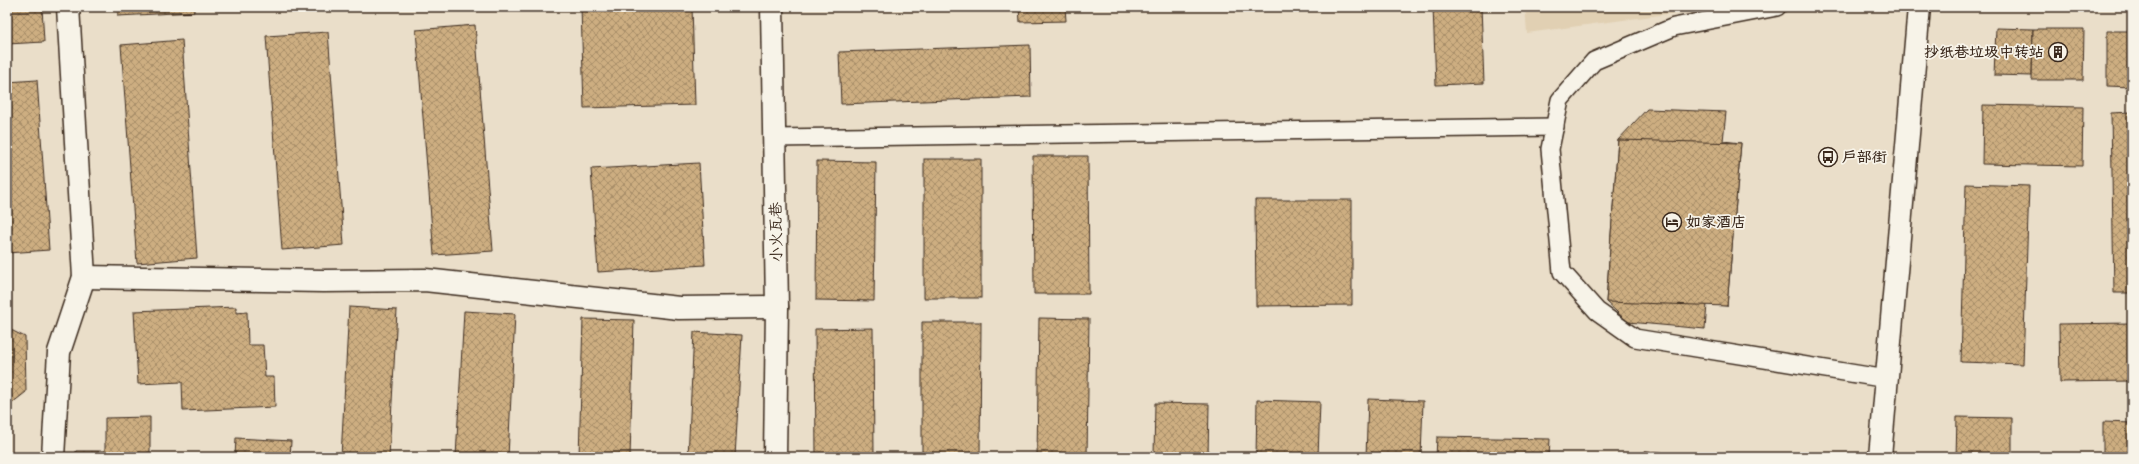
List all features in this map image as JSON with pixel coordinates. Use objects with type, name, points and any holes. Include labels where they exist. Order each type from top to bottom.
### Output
[{"type":"street","points":[[53,457],[59,352],[84,277],[68,7]]},
{"type":"street","name":"小火瓦巷","points":[[772,7],[777,307],[775,457]]},
{"type":"street","points":[[1880,457],[1919,7]]},
{"type":"street","points":[[84,277],[323,281],[425,280],[679,308],[777,307]]},
{"type":"lane","points":[[1777,7],[1674,27],[1594,62],[1560,100],[1550,149],[1562,272],[1597,311],[1635,338],[1887,379]]},
{"type":"lane","points":[[774,138],[1554,127]]},
{"type":"shaded area","points":[[1525,7],[1719,7],[1527,33]]},
{"type":"building","points":[[7,7],[42,7],[44,42],[7,44]]},
{"type":"building","points":[[117,7],[194,7],[194,12],[118,16]]},
{"type":"building","points":[[255,7],[324,7],[255,10]]},
{"type":"building","points":[[581,7],[692,7],[695,105],[584,108]]},
{"type":"building","points":[[1019,7],[1065,7],[1066,21],[1020,22]]},
{"type":"building","points":[[1433,7],[1481,7],[1484,83],[1436,85]]},
{"type":"building","points":[[475,25],[493,251],[434,255],[416,30]]},
{"type":"building","points":[[1996,28],[2033,29],[2032,76],[1994,75]]},
{"type":"building","name":"抄纸巷垃圾中转站","points":[[2033,29],[2084,29],[2083,80],[2032,80]]},
{"type":"building","points":[[2107,31],[2132,31],[2132,87],[2107,86]]},
{"type":"building","points":[[328,32],[344,245],[282,250],[266,36]]},
{"type":"building","points":[[182,40],[197,258],[137,263],[121,45]]},
{"type":"building","points":[[1030,45],[1031,97],[841,104],[839,52]]},
{"type":"building","points":[[37,80],[49,250],[7,253],[7,82]]},
{"type":"building","points":[[1983,105],[2083,107],[2082,166],[1982,164]]},
{"type":"building","points":[[1647,109],[1726,112],[1723,141],[1741,143],[1727,306],[1707,304],[1705,329],[1628,322],[1606,302],[1618,140]]},
{"type":"building","points":[[2132,112],[2132,293],[2114,293],[2111,113]]},
{"type":"building","points":[[1618,140],[1741,143],[1727,306],[1606,302]]},
{"type":"building","points":[[1033,156],[1088,156],[1089,294],[1034,294]]},
{"type":"building","points":[[924,159],[981,159],[981,298],[924,298]]},
{"type":"building","points":[[817,161],[876,162],[874,301],[816,300]]},
{"type":"building","points":[[699,163],[705,265],[598,272],[591,169]]},
{"type":"building","points":[[1966,184],[2029,186],[2023,364],[1961,362]]},
{"type":"building","points":[[1255,200],[1352,200],[1352,305],[1256,306]]},
{"type":"building","points":[[236,307],[236,313],[247,312],[248,345],[263,345],[265,377],[274,377],[275,407],[183,411],[182,382],[138,384],[134,311]]},
{"type":"building","points":[[349,307],[397,310],[389,457],[341,457]]},
{"type":"building","points":[[464,311],[515,314],[508,457],[456,457]]},
{"type":"building","points":[[1039,318],[1089,319],[1087,457],[1037,457]]},
{"type":"building","points":[[583,319],[634,320],[630,457],[579,457]]},
{"type":"building","points":[[922,322],[981,322],[980,457],[922,457]]},
{"type":"building","points":[[2132,323],[2132,381],[2060,382],[2059,324]]},
{"type":"building","points":[[7,328],[25,337],[26,392],[7,407]]},
{"type":"building","points":[[873,328],[874,457],[816,457],[815,329]]},
{"type":"building","points":[[694,332],[742,335],[735,457],[688,457]]},
{"type":"building","points":[[1368,399],[1423,401],[1421,457],[1366,457]]},
{"type":"building","points":[[1257,400],[1320,402],[1318,457],[1256,457]]},
{"type":"building","points":[[1155,403],[1209,404],[1208,457],[1154,457]]},
{"type":"building","points":[[150,417],[150,457],[76,457],[76,451],[105,451],[105,418]]},
{"type":"building","points":[[1957,417],[2012,418],[2012,457],[1956,457]]},
{"type":"building","points":[[2103,422],[2132,423],[2132,457],[2103,457]]},
{"type":"building","points":[[1437,437],[1550,439],[1549,457],[1436,457]]},
{"type":"building","points":[[236,438],[291,441],[290,457],[235,457]]},
{"type":"building","points":[[1645,451],[1716,457],[1645,457]]},
{"type":"building","points":[[1645,451],[1716,457],[1645,457]]},
{"type":"place","name":"抄纸巷垃圾中转站","points":[[2058,52]]},
{"type":"place","name":"户部街","points":[[1828,157]]},
{"type":"place","name":"如家酒店","points":[[1672,222]]}]
